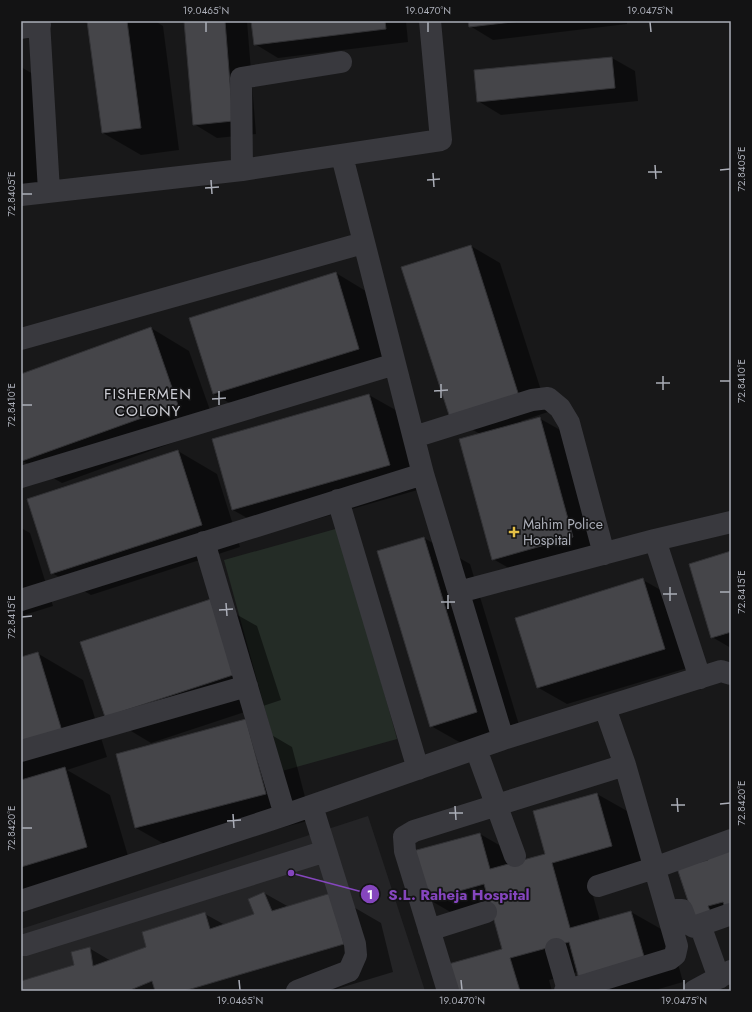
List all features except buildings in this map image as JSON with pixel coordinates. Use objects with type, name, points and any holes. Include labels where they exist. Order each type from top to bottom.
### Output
[{"type":"street","points":[[21,195],[242,170],[441,140],[430,21]]},
{"type":"street","points":[[33,25],[49,191]]},
{"type":"street","points":[[242,170],[241,78],[341,62]]},
{"type":"street","points":[[342,156],[423,474],[503,739]]},
{"type":"street","points":[[21,339],[363,243]]},
{"type":"street","points":[[21,477],[395,364]]},
{"type":"street","points":[[414,437],[532,400],[548,398],[560,408],[569,423],[604,554]]},
{"type":"street","points":[[21,600],[423,474]]},
{"type":"street","points":[[338,500],[418,769]]},
{"type":"street","points":[[459,592],[655,540],[731,522]]},
{"type":"street","points":[[655,540],[700,678]]},
{"type":"street","points":[[204,542],[286,815]]},
{"type":"street","points":[[21,901],[286,815],[503,739],[721,671],[731,674]]},
{"type":"street","points":[[21,751],[247,686]]},
{"type":"street","points":[[556,949],[567,991],[670,959],[675,955],[677,946],[625,765],[605,708]]},
{"type":"street","points":[[476,749],[515,856]]},
{"type":"street","points":[[448,991],[405,851],[404,837],[414,831],[625,765]]},
{"type":"street","points":[[297,991],[325,987],[349,971],[356,954],[355,944],[312,806]]},
{"type":"street","points":[[598,886],[654,868],[731,840]]},
{"type":"street","points":[[21,945],[326,851]]},
{"type":"street","points":[[668,913],[676,910],[682,910],[689,926],[694,927],[731,914]]},
{"type":"street","points":[[429,930],[486,912]]},
{"type":"street","points":[[694,991],[725,974],[700,925]]},
{"type":"shaded area","points":[[339,528],[397,739],[282,771],[224,560]]},
{"type":"shaded area","points":[[368,816],[425,991],[21,991],[21,929]]},
{"type":"place","name":"Mahim Police Hospital","points":[[514,532]]},
{"type":"place","name":"S.L. Raheja Hospital","points":[[291,873]]},
{"type":"district","name":"FISHERMEN COLONY","points":[[148,402]]}]
